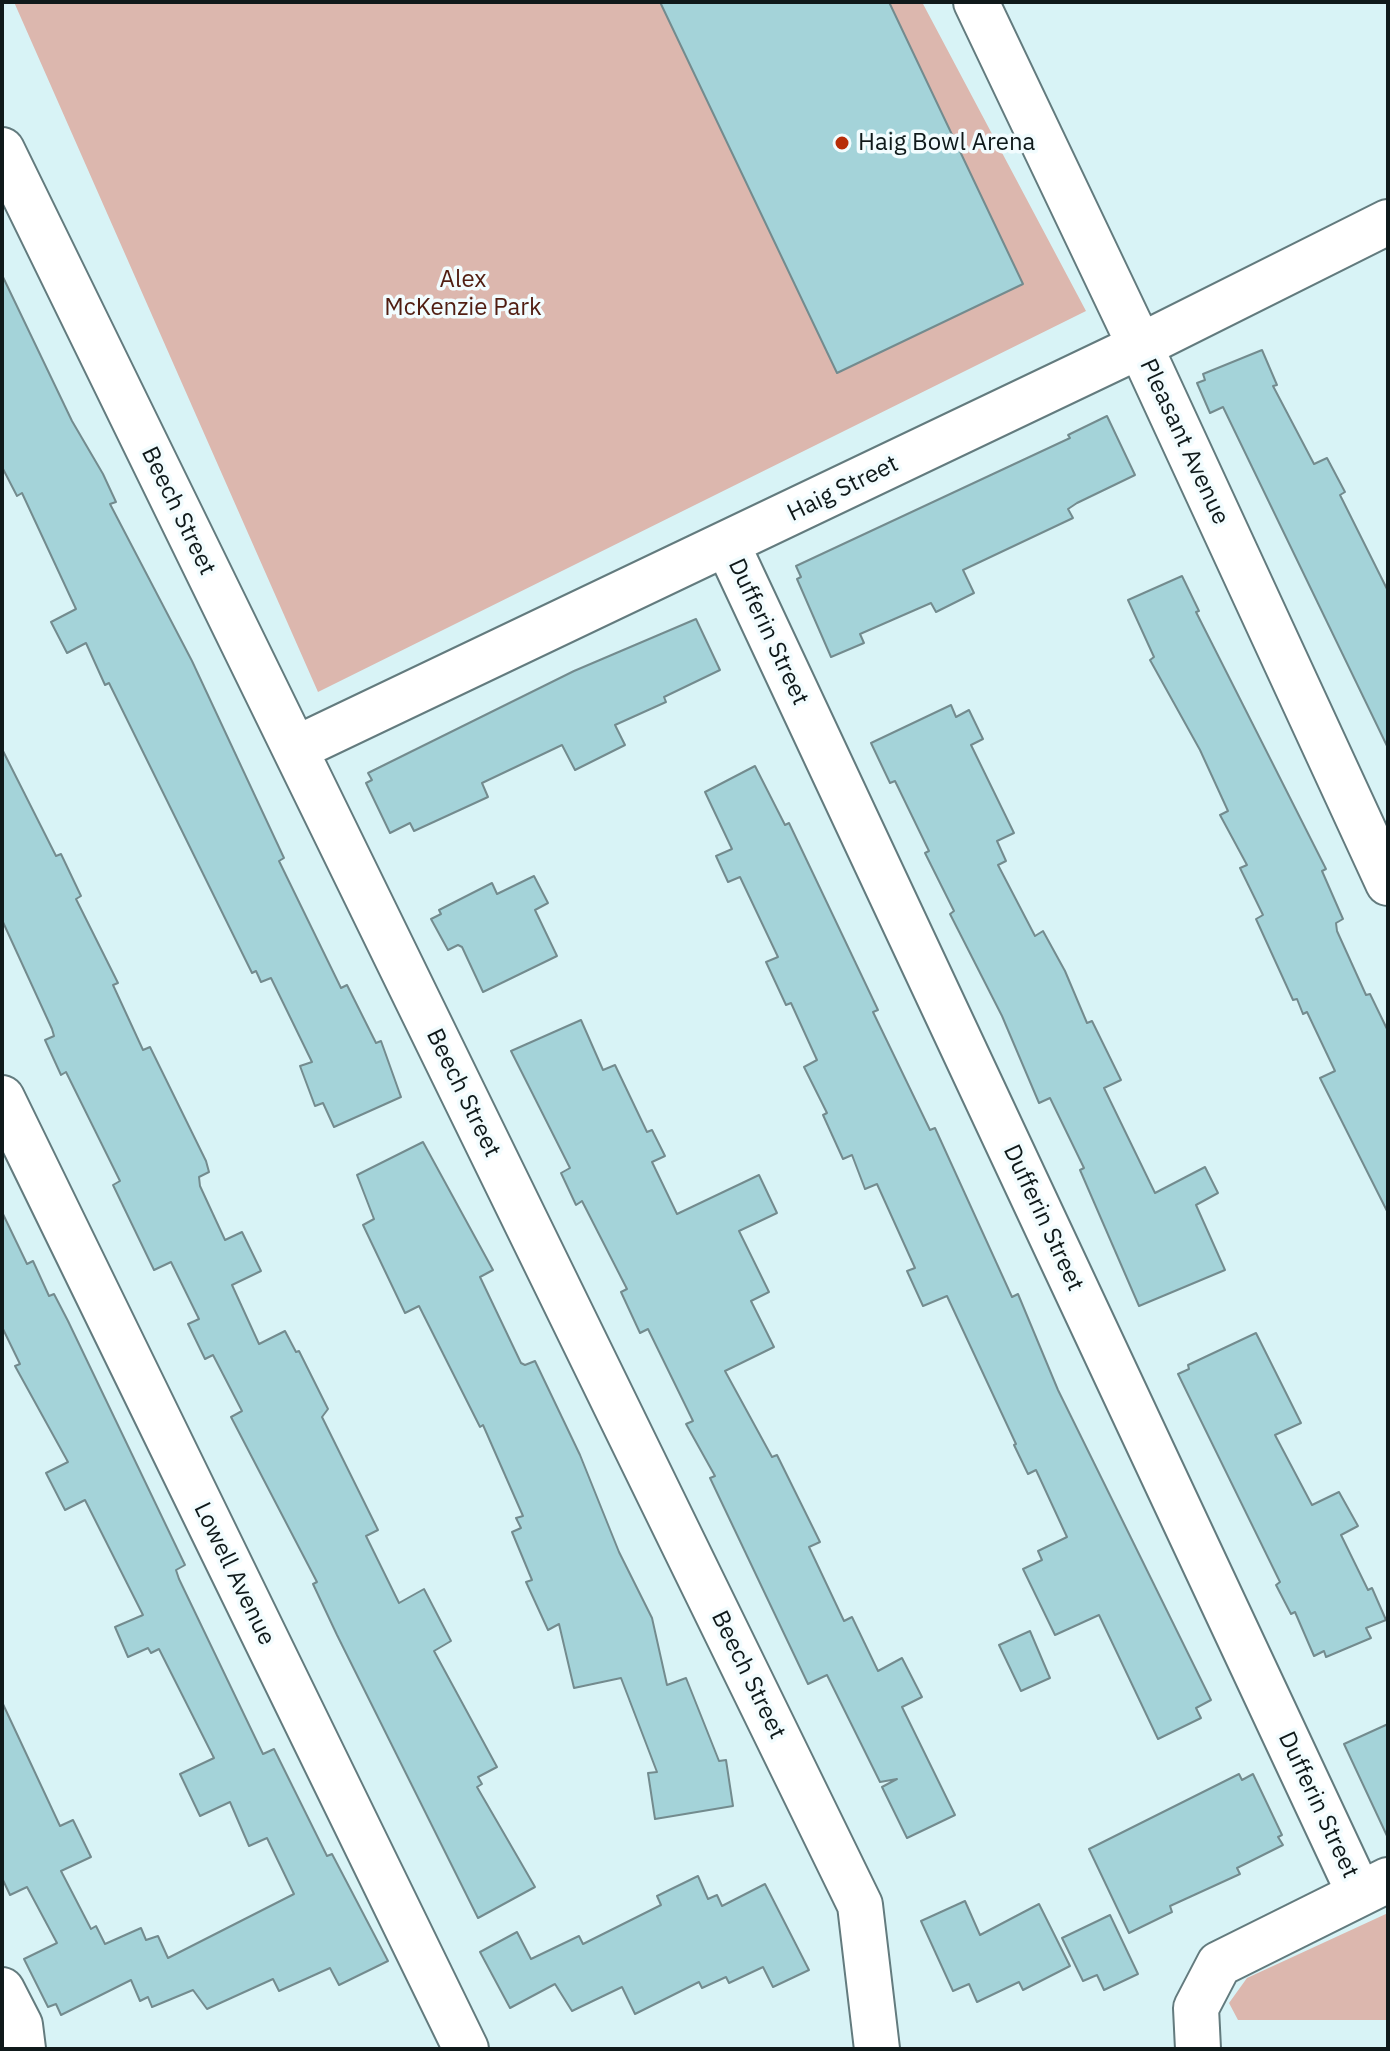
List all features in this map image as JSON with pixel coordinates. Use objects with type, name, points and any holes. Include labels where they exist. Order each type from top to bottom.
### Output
[{"type":"street","name":"Pleasant Avenue","points":[[976,2],[1140,346],[1388,883]]},
{"type":"street","name":"Beech Street","points":[[2,150],[860,1905],[877,2049]]},
{"type":"street","name":"Haig Street","points":[[295,749],[1140,346],[1388,222]]},
{"type":"street","name":"Dufferin Street","points":[[727,544],[1373,1886]]},
{"type":"street","name":"Lowell Avenue","points":[[2,1098],[466,2049]]},
{"type":"street","points":[[1198,2049],[1196,2008],[1219,1964],[1373,1886]]},
{"type":"street","points":[[2,1990],[20,2025],[23,2049]]},
{"type":"green space","name":"Alex McKenzie Park","points":[[14,2],[922,2],[1086,311],[318,692]]},
{"type":"green space","points":[[1388,1913],[1388,2020],[1238,2020],[1229,2003],[1247,1978]]},
{"type":"building","name":"Haig Bowl Arena","points":[[660,2],[889,2],[1023,284],[837,373]]},
{"type":"building","points":[[2,275],[72,421],[103,474],[116,502],[110,504],[192,661],[284,858],[279,861],[341,988],[347,985],[376,1043],[381,1041],[401,1097],[334,1127],[323,1103],[315,1106],[300,1066],[312,1062],[271,978],[261,982],[256,971],[252,973],[109,683],[105,685],[86,643],[67,653],[51,622],[76,609],[22,493],[17,496],[2,467]]},
{"type":"building","points":[[1262,350],[1277,385],[1273,386],[1314,464],[1327,458],[1345,492],[1340,495],[1388,591],[1388,748],[1223,407],[1210,413],[1197,383],[1205,380],[1203,374]]},
{"type":"building","points":[[1107,416],[1135,475],[1068,509],[1073,518],[963,570],[974,593],[936,612],[931,603],[860,634],[864,643],[831,657],[797,579],[801,577],[796,566],[1070,438],[1068,435]]},
{"type":"building","points":[[1182,576],[1199,611],[1196,612],[1326,869],[1322,871],[1343,919],[1336,923],[1337,931],[1366,995],[1370,994],[1388,1031],[1388,1213],[1320,1078],[1335,1071],[1307,1012],[1303,1014],[1297,999],[1293,1000],[1256,919],[1263,915],[1240,868],[1247,865],[1220,815],[1228,811],[1200,750],[1150,660],[1154,657],[1128,600]]},
{"type":"building","points":[[696,619],[720,670],[664,697],[666,702],[615,725],[625,745],[575,770],[562,745],[482,783],[488,797],[414,831],[410,823],[390,833],[366,783],[372,780],[368,773],[574,671]]},
{"type":"building","points":[[951,705],[956,717],[969,710],[983,739],[971,745],[1014,833],[997,841],[1006,861],[998,865],[1035,936],[1043,931],[1065,971],[1087,1023],[1092,1021],[1121,1080],[1104,1088],[1155,1193],[1205,1167],[1218,1193],[1196,1205],[1225,1270],[1139,1306],[1080,1170],[1084,1168],[1050,1098],[1039,1103],[1002,1016],[950,914],[954,911],[925,853],[929,851],[895,781],[890,783],[871,743]]},
{"type":"building","points":[[2,749],[56,856],[61,854],[81,896],[76,899],[118,983],[113,985],[143,1050],[150,1047],[206,1161],[209,1172],[199,1177],[200,1186],[225,1240],[242,1232],[261,1271],[232,1285],[259,1344],[285,1331],[296,1352],[299,1351],[328,1409],[322,1417],[378,1530],[366,1536],[399,1603],[424,1589],[451,1641],[434,1651],[497,1767],[478,1777],[482,1784],[477,1787],[535,1887],[478,1918],[337,1635],[313,1584],[317,1582],[231,1417],[242,1411],[213,1355],[205,1359],[188,1324],[199,1319],[171,1262],[154,1270],[113,1185],[120,1181],[66,1072],[61,1075],[45,1040],[54,1036],[52,1029],[2,920]]},
{"type":"building","points":[[755,766],[785,825],[789,823],[878,1010],[873,1012],[930,1130],[935,1128],[1012,1297],[1018,1294],[1058,1390],[1211,1700],[1196,1708],[1201,1718],[1158,1739],[1099,1615],[1055,1635],[1023,1569],[1042,1560],[1038,1551],[1067,1537],[1036,1470],[1028,1474],[947,1296],[923,1306],[907,1271],[915,1268],[877,1184],[865,1189],[852,1155],[843,1159],[823,1115],[827,1113],[804,1067],[817,1060],[791,1003],[786,1005],[766,962],[778,957],[740,877],[728,882],[716,856],[732,849],[705,792]]},
{"type":"building","points":[[534,876],[548,903],[535,910],[557,956],[483,992],[462,947],[458,945],[448,950],[431,919],[441,914],[439,910],[492,883],[497,894]]},
{"type":"building","points":[[581,1020],[603,1070],[615,1065],[647,1132],[652,1130],[665,1156],[652,1162],[677,1214],[759,1175],[777,1213],[739,1231],[769,1292],[751,1301],[774,1347],[725,1371],[772,1457],[777,1455],[820,1542],[809,1547],[844,1621],[852,1617],[878,1671],[902,1658],[922,1697],[902,1707],[955,1815],[907,1838],[882,1787],[897,1779],[880,1782],[827,1675],[808,1684],[710,1478],[715,1476],[686,1424],[693,1421],[648,1329],[640,1333],[621,1292],[627,1289],[582,1201],[576,1205],[561,1173],[570,1168],[511,1051]]},
{"type":"building","points":[[423,1142],[493,1270],[480,1277],[521,1363],[525,1365],[535,1361],[580,1455],[619,1552],[652,1618],[667,1685],[686,1678],[719,1761],[726,1760],[733,1806],[655,1819],[648,1773],[657,1772],[621,1678],[574,1688],[559,1624],[548,1630],[526,1582],[532,1580],[512,1532],[521,1528],[516,1518],[523,1516],[483,1425],[480,1427],[419,1306],[405,1313],[363,1225],[374,1219],[357,1175]]},
{"type":"building","points":[[2,1212],[27,1264],[33,1261],[49,1296],[54,1294],[68,1321],[185,1565],[176,1570],[179,1579],[263,1754],[274,1749],[327,1856],[332,1854],[388,1961],[339,1985],[330,1968],[279,1991],[273,1979],[207,2009],[193,1990],[152,2007],[148,1997],[140,2001],[131,1980],[61,2015],[56,2004],[48,2007],[24,1959],[57,1943],[27,1887],[10,1895],[2,1878],[2,1702],[60,1826],[73,1820],[91,1857],[61,1871],[91,1929],[96,1926],[105,1944],[141,1928],[146,1940],[158,1936],[168,1958],[294,1894],[267,1838],[249,1846],[230,1802],[200,1816],[180,1774],[214,1758],[159,1649],[151,1653],[148,1648],[128,1657],[115,1627],[143,1615],[85,1500],[65,1510],[46,1473],[68,1462],[15,1366],[20,1364],[2,1327]]},
{"type":"building","points":[[1256,1333],[1301,1423],[1275,1435],[1312,1505],[1339,1492],[1358,1526],[1341,1535],[1368,1590],[1372,1588],[1386,1620],[1366,1628],[1371,1638],[1326,1657],[1324,1651],[1314,1656],[1295,1612],[1291,1614],[1276,1585],[1280,1582],[1178,1374],[1189,1369],[1188,1365]]},
{"type":"building","points":[[1030,1631],[1050,1678],[1021,1691],[999,1645]]},
{"type":"building","points":[[1388,1724],[1388,1838],[1344,1744]]},
{"type":"building","points":[[1239,1774],[1242,1780],[1253,1774],[1282,1835],[1278,1837],[1283,1845],[1237,1868],[1240,1874],[1170,1906],[1172,1912],[1129,1933],[1089,1849]]},
{"type":"building","points":[[698,1876],[708,1899],[717,1895],[722,1906],[765,1884],[809,1970],[773,1987],[763,1967],[729,1983],[726,1977],[702,1988],[699,1982],[635,2014],[622,1987],[572,2011],[555,1984],[510,2008],[480,1952],[517,1932],[531,1959],[579,1936],[583,1944],[661,1905],[657,1896]]},
{"type":"building","points":[[965,1901],[980,1935],[1039,1904],[1070,1966],[1023,1990],[1019,1982],[977,2002],[969,1984],[953,1991],[921,1921]]},
{"type":"building","points":[[1110,1915],[1138,1974],[1104,1990],[1097,1975],[1083,1981],[1062,1938]]},
{"type":"place","name":"Haig Bowl Arena","points":[[842,143]]}]
